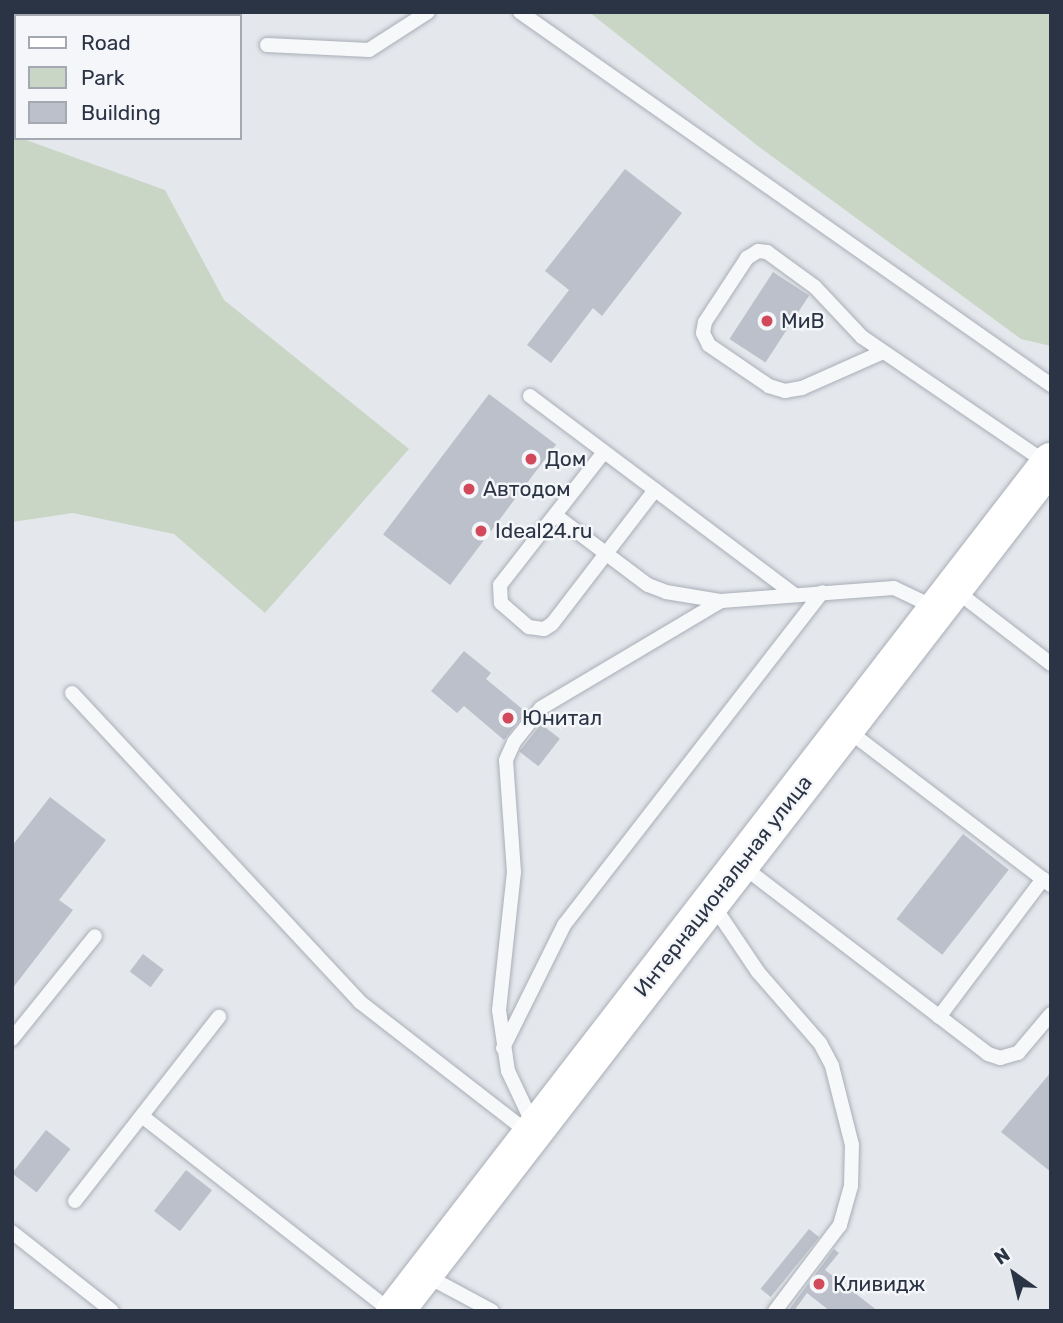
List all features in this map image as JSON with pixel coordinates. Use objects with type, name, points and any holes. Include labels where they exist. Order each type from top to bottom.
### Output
[{"type":"main road","name":"Интернациональная улица","points":[[393,1311],[1050,463]]},
{"type":"lane","points":[[267,45],[369,50],[428,12]]},
{"type":"lane","points":[[520,12],[1051,385]]},
{"type":"lane","points":[[883,352],[802,388],[785,391],[769,386],[709,345],[703,333],[705,322],[747,258],[758,251],[798,272],[847,325],[883,352],[1050,463]]},
{"type":"lane","points":[[530,397],[795,595]]},
{"type":"lane","points":[[604,452],[499,585],[501,604],[529,626],[544,629],[552,624],[655,490]]},
{"type":"lane","points":[[555,515],[648,585],[721,601],[894,588],[945,598],[1051,664]]},
{"type":"lane","points":[[503,1049],[564,925],[822,592]]},
{"type":"lane","points":[[533,1132],[508,1071],[499,1010],[514,872],[506,760],[514,742],[541,708],[721,601]]},
{"type":"lane","points":[[72,694],[360,1002],[533,1132]]},
{"type":"lane","points":[[845,728],[1047,882],[939,1017]]},
{"type":"lane","points":[[740,864],[988,1054],[1000,1058],[1018,1053],[1051,1014]]},
{"type":"lane","points":[[711,901],[758,972],[820,1043],[832,1066],[852,1145],[851,1186],[840,1224],[775,1311]]},
{"type":"lane","points":[[12,1039],[95,936]]},
{"type":"lane","points":[[75,1201],[219,1017]]},
{"type":"lane","points":[[142,1116],[393,1311]]},
{"type":"lane","points":[[12,1232],[112,1311]]},
{"type":"lane","points":[[424,1274],[492,1311]]},
{"type":"green space","points":[[589,12],[1051,12],[1051,346],[1021,339],[758,146]]},
{"type":"green space","points":[[12,135],[14,140],[26,140],[165,190],[224,300],[409,449],[265,613],[174,534],[73,513],[12,522]]},
{"type":"building","points":[[625,169],[682,213],[602,316],[593,308],[551,363],[527,345],[569,290],[545,271]]},
{"type":"building","points":[[773,272],[809,295],[765,363],[729,339]]},
{"type":"building","name":"Автодом","points":[[489,394],[556,445],[450,585],[383,535]]},
{"type":"building","points":[[464,651],[491,673],[486,679],[526,712],[504,740],[464,706],[457,713],[431,691]]},
{"type":"building","points":[[541,724],[560,739],[538,766],[519,752]]},
{"type":"building","points":[[50,797],[106,840],[59,900],[73,910],[12,989],[12,846]]},
{"type":"building","points":[[963,834],[1009,870],[942,955],[897,919]]},
{"type":"building","points":[[143,954],[164,970],[151,987],[130,972]]},
{"type":"building","points":[[1051,1072],[1051,1172],[1001,1132]]},
{"type":"building","points":[[46,1130],[70,1149],[37,1192],[12,1173]]},
{"type":"building","points":[[186,1170],[212,1190],[180,1231],[154,1211]]},
{"type":"building","points":[[809,1229],[819,1237],[771,1297],[761,1289]]},
{"type":"building","points":[[834,1249],[839,1253],[825,1270],[878,1311],[830,1311],[807,1293],[794,1311],[788,1311]]},
{"type":"place","name":"МиВ","points":[[767,321]]},
{"type":"place","name":"Дом","points":[[531,459]]},
{"type":"place","name":"Автодом","points":[[469,489]]},
{"type":"place","name":"Ideal24.ru","points":[[481,531]]},
{"type":"place","name":"Юнитал","points":[[508,718]]},
{"type":"place","name":"Кливидж","points":[[819,1284]]}]
